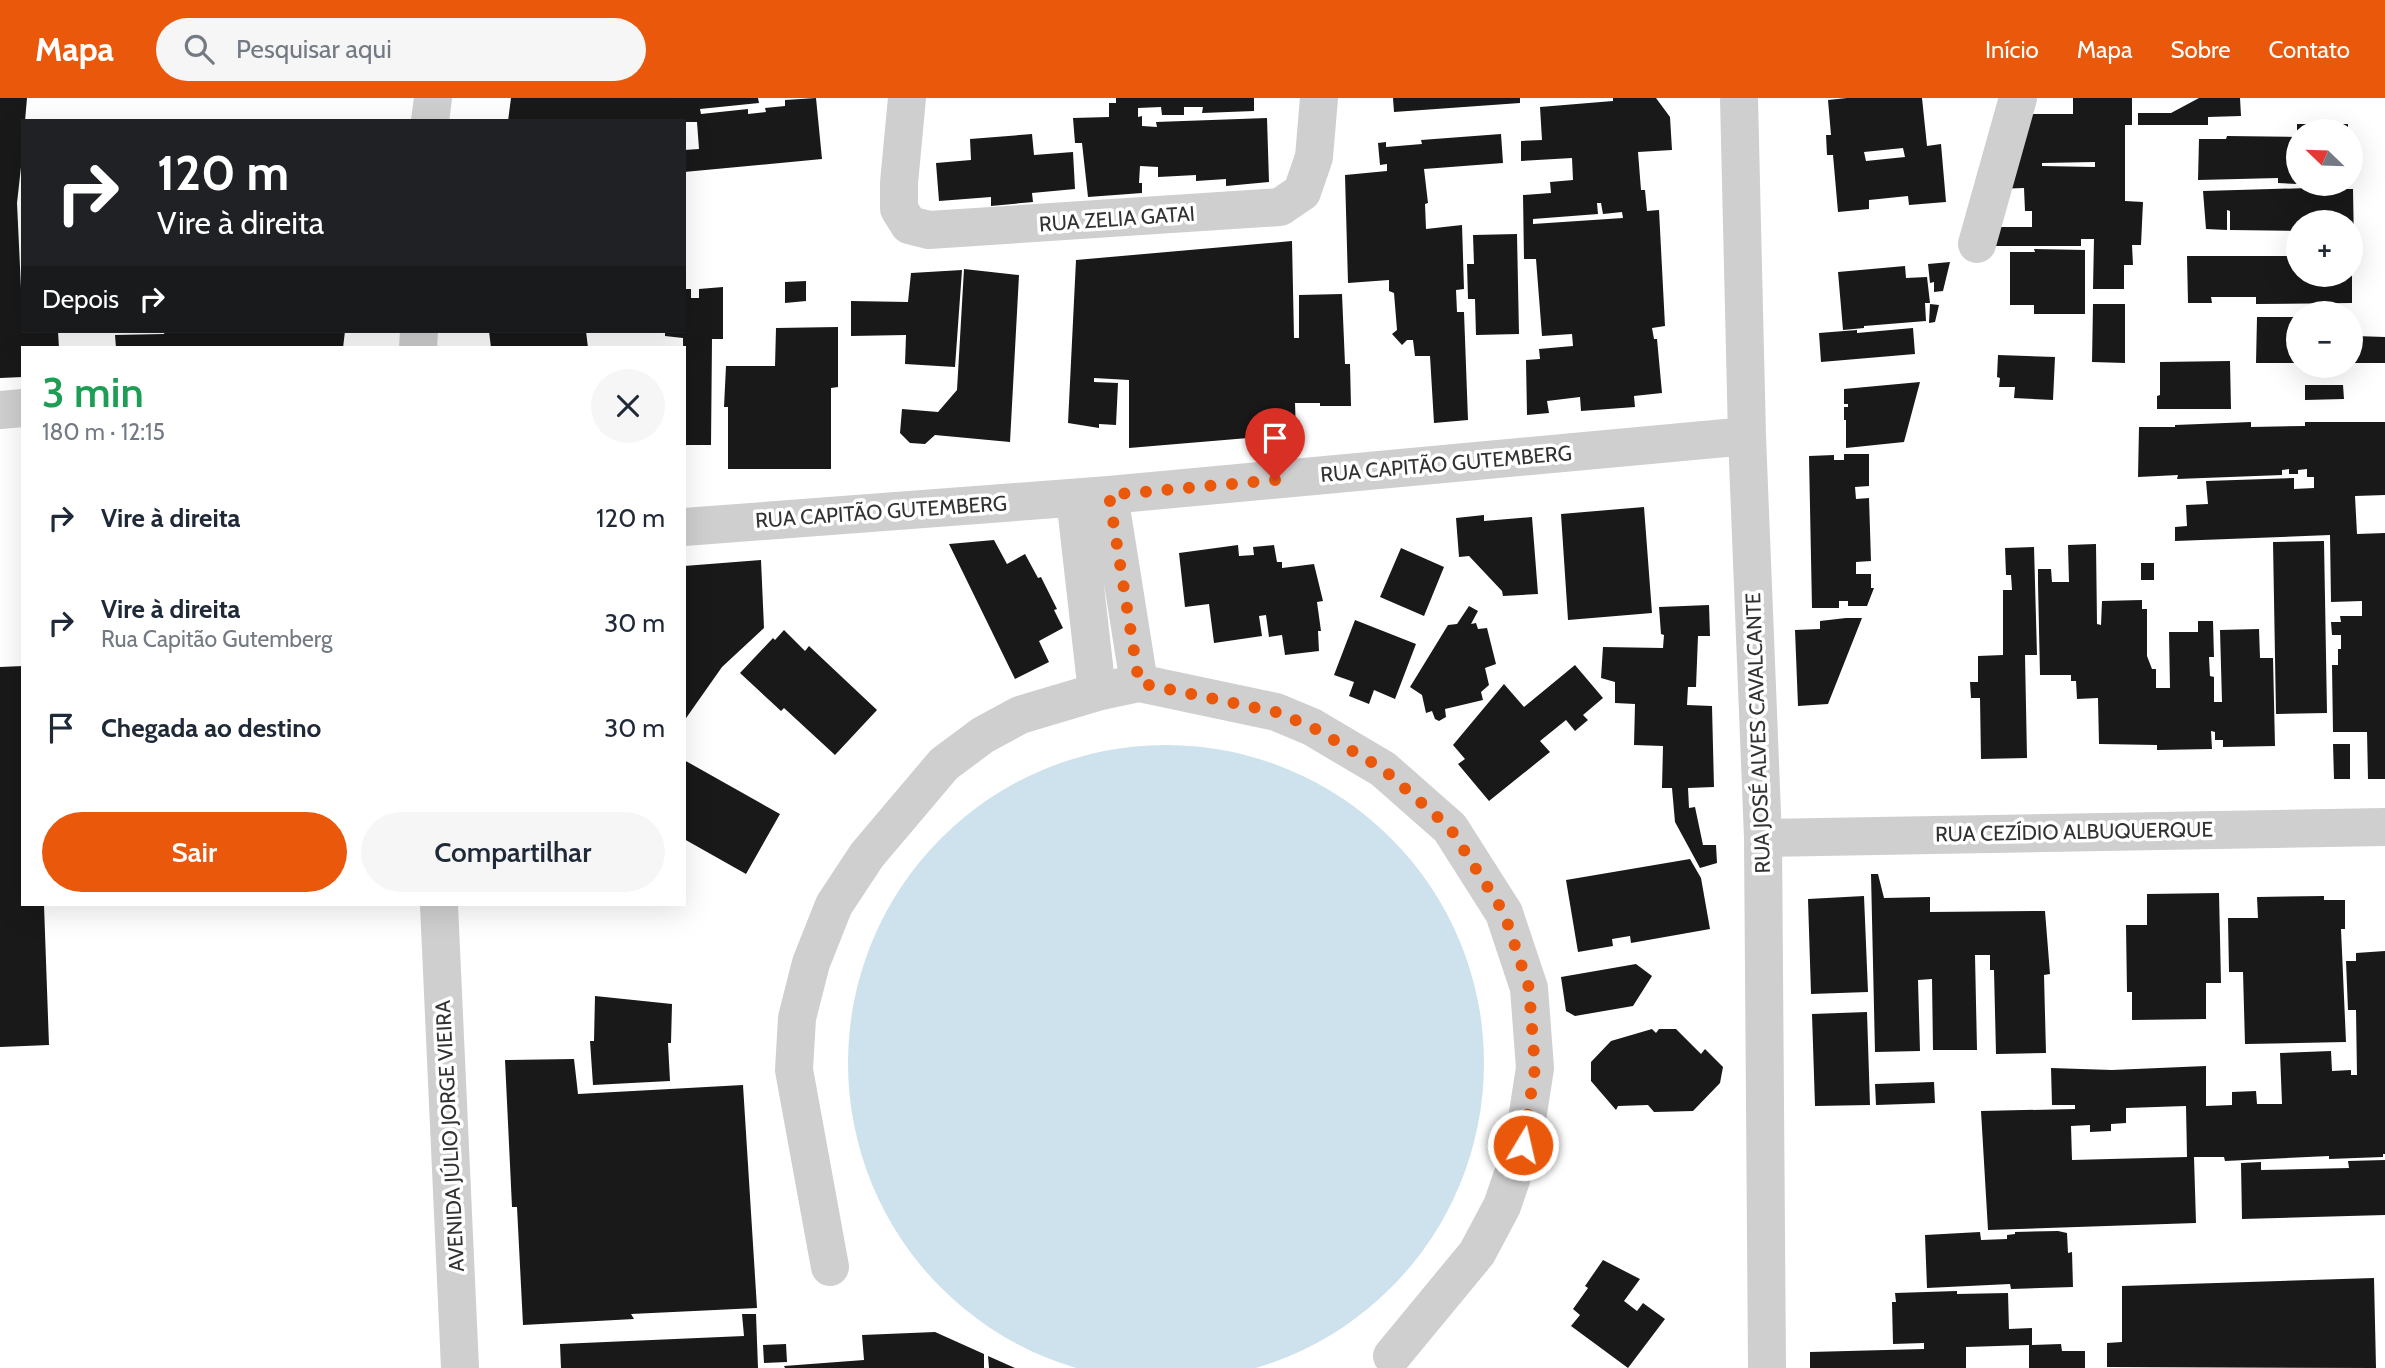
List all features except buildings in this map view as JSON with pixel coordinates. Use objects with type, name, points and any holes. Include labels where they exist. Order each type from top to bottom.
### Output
[{"type":"street","points":[[430,119],[433,98]]},
{"type":"street","name":"RUA ZELIA GATAI","points":[[906,98],[899,209],[909,225],[918,229],[953,230],[1280,208],[1302,192],[1314,158],[1319,98]]},
{"type":"street","name":"RUA JOSÉ ALVES CAVALCANTE","points":[[1738,98],[1747,436],[1763,838],[1768,1368]]},
{"type":"street","points":[[1977,244],[2018,98]]},
{"type":"street","points":[[0,410],[21,408]]},
{"type":"street","name":"RUA CAPITÃO GUTEMBERG","points":[[686,527],[1092,496],[1747,436]]},
{"type":"street","points":[[1092,496],[1139,683]]},
{"type":"street","points":[[1092,496],[1097,692]]},
{"type":"street","points":[[830,1267],[794,1070],[797,1018],[811,963],[834,905],[867,855],[944,764],[983,735],[1020,715],[1097,692],[1139,683],[1276,712],[1312,727],[1383,769],[1450,828],[1504,913],[1529,988],[1535,1068],[1523,1145],[1502,1206],[1478,1253],[1392,1356]]},
{"type":"street","name":"RUA CEZÍDIO ALBUQUERQUE","points":[[1763,838],[2385,827]]},
{"type":"street","name":"AVENIDA JÚLIO JORGE VIEIRA","points":[[439,906],[460,1368]]},
{"type":"water","points":[[1135,747],[1197,747],[1258,759],[1288,769],[1316,783],[1368,817],[1412,861],[1446,913],[1460,941],[1470,971],[1482,1032],[1484,1063],[1478,1125],[1460,1185],[1430,1240],[1391,1288],[1343,1327],[1288,1357],[1250,1369],[1082,1369],[1044,1357],[989,1327],[941,1288],[902,1240],[872,1185],[854,1125],[850,1094],[850,1032],[862,971],[872,941],[886,913],[920,861],[964,817],[1016,783],[1044,769],[1074,759]]},
{"type":"route","points":[[1275,480],[1109,495],[1139,683],[1276,712],[1312,727],[1383,769],[1450,828],[1504,913],[1529,988],[1535,1068],[1523,1145]]}]
